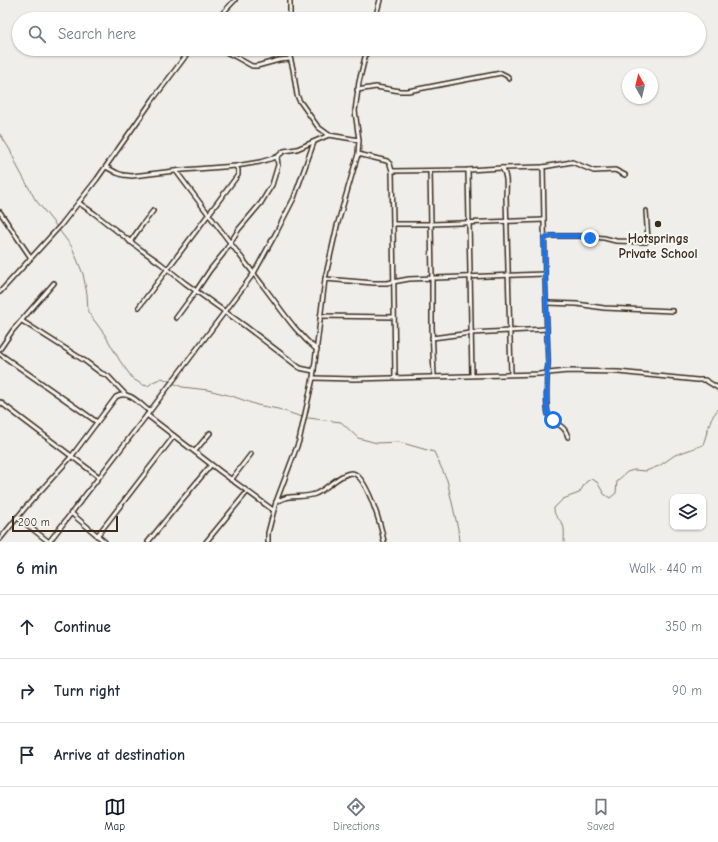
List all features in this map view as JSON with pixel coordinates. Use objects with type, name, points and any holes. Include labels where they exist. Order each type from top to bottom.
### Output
[{"type":"street","points":[[224,12],[235,0]]},
{"type":"street","points":[[290,0],[290,12]]},
{"type":"street","points":[[377,12],[380,0]]},
{"type":"street","points":[[0,292],[61,226],[106,167],[154,98],[186,56]]},
{"type":"street","points":[[234,56],[252,66],[290,59]]},
{"type":"street","points":[[289,56],[299,100],[318,127],[329,135],[359,140]]},
{"type":"street","points":[[268,542],[268,533],[273,510],[300,441],[313,378],[325,279],[337,226],[358,154],[359,140],[354,111],[365,56]]},
{"type":"street","points":[[358,90],[376,87],[408,91],[501,72],[509,79]]},
{"type":"street","points":[[106,167],[117,173],[141,176],[176,171],[236,166],[260,162],[277,157],[284,152],[297,149],[329,135]]},
{"type":"street","points":[[17,517],[49,542],[254,273],[294,198],[314,142]]},
{"type":"street","points":[[358,154],[387,161],[390,164],[392,171],[395,377]]},
{"type":"street","points":[[176,318],[223,254],[239,229],[261,203],[272,185],[278,165],[277,157]]},
{"type":"street","points":[[392,171],[543,167],[572,162],[594,171],[615,170],[625,176]]},
{"type":"street","points":[[139,307],[238,175],[236,166]]},
{"type":"street","points":[[543,167],[548,362],[547,404],[550,418],[564,429],[568,437]]},
{"type":"street","points":[[502,168],[505,176],[511,374]]},
{"type":"street","points":[[468,170],[472,375]]},
{"type":"street","points":[[176,171],[254,273],[292,326],[316,350]]},
{"type":"street","points":[[430,171],[432,224],[432,338],[434,376]]},
{"type":"street","points":[[79,203],[300,368],[314,371]]},
{"type":"street","points":[[130,242],[153,211]]},
{"type":"street","points":[[544,238],[550,236],[579,236],[604,238],[616,241],[646,242],[648,240],[646,211]]},
{"type":"street","points":[[0,212],[31,258]]},
{"type":"street","points":[[393,224],[544,220]]},
{"type":"street","points":[[325,279],[387,283],[432,277],[545,274]]},
{"type":"street","points":[[0,349],[13,330],[54,283]]},
{"type":"street","points":[[547,303],[577,304],[604,308],[673,311]]},
{"type":"street","points":[[320,316],[394,317]]},
{"type":"street","points":[[22,320],[101,373],[108,376],[125,394],[174,436],[273,510]]},
{"type":"street","points":[[432,338],[471,333],[547,329]]},
{"type":"street","points":[[0,354],[97,422]]},
{"type":"street","points":[[313,378],[511,374],[568,371],[618,372],[705,380],[718,388]]},
{"type":"street","points":[[0,539],[17,517],[71,457],[115,398],[119,395],[125,394]]},
{"type":"street","points":[[0,402],[99,477]]},
{"type":"street","points":[[195,451],[210,433]]},
{"type":"street","points":[[98,536],[174,436]]},
{"type":"street","points":[[231,480],[251,454]]},
{"type":"street","points":[[148,542],[211,465]]},
{"type":"street","points":[[276,502],[287,497],[309,496],[315,494],[323,490],[338,478],[355,474],[359,477],[372,501],[381,524],[384,542]]},
{"type":"street","points":[[206,542],[247,492]]},
{"type":"street","points":[[71,513],[105,542]]},
{"type":"waterway","points":[[0,134],[10,150],[35,199],[57,227]]},
{"type":"waterway","points":[[59,230],[72,247],[83,274],[87,294],[88,312],[105,335],[120,361],[133,379],[143,385],[148,386],[162,378],[182,387],[208,390],[302,417]]},
{"type":"waterway","points":[[564,542],[564,527],[554,511],[554,508],[563,499],[579,493],[586,482],[591,479],[597,482],[604,494],[610,498],[616,493],[617,481],[627,472],[634,470],[646,471],[659,466],[675,455],[703,445],[711,419],[718,409]]},
{"type":"waterway","points":[[308,418],[341,422],[358,438],[377,443],[399,442],[434,452],[447,480],[458,529],[459,542]]},
{"type":"place","name":"Hotsprings Private School","points":[[658,224]]},
{"type":"route","points":[[553,420],[548,414],[547,404],[547,303],[544,238],[550,236],[579,236],[590,238]]}]
